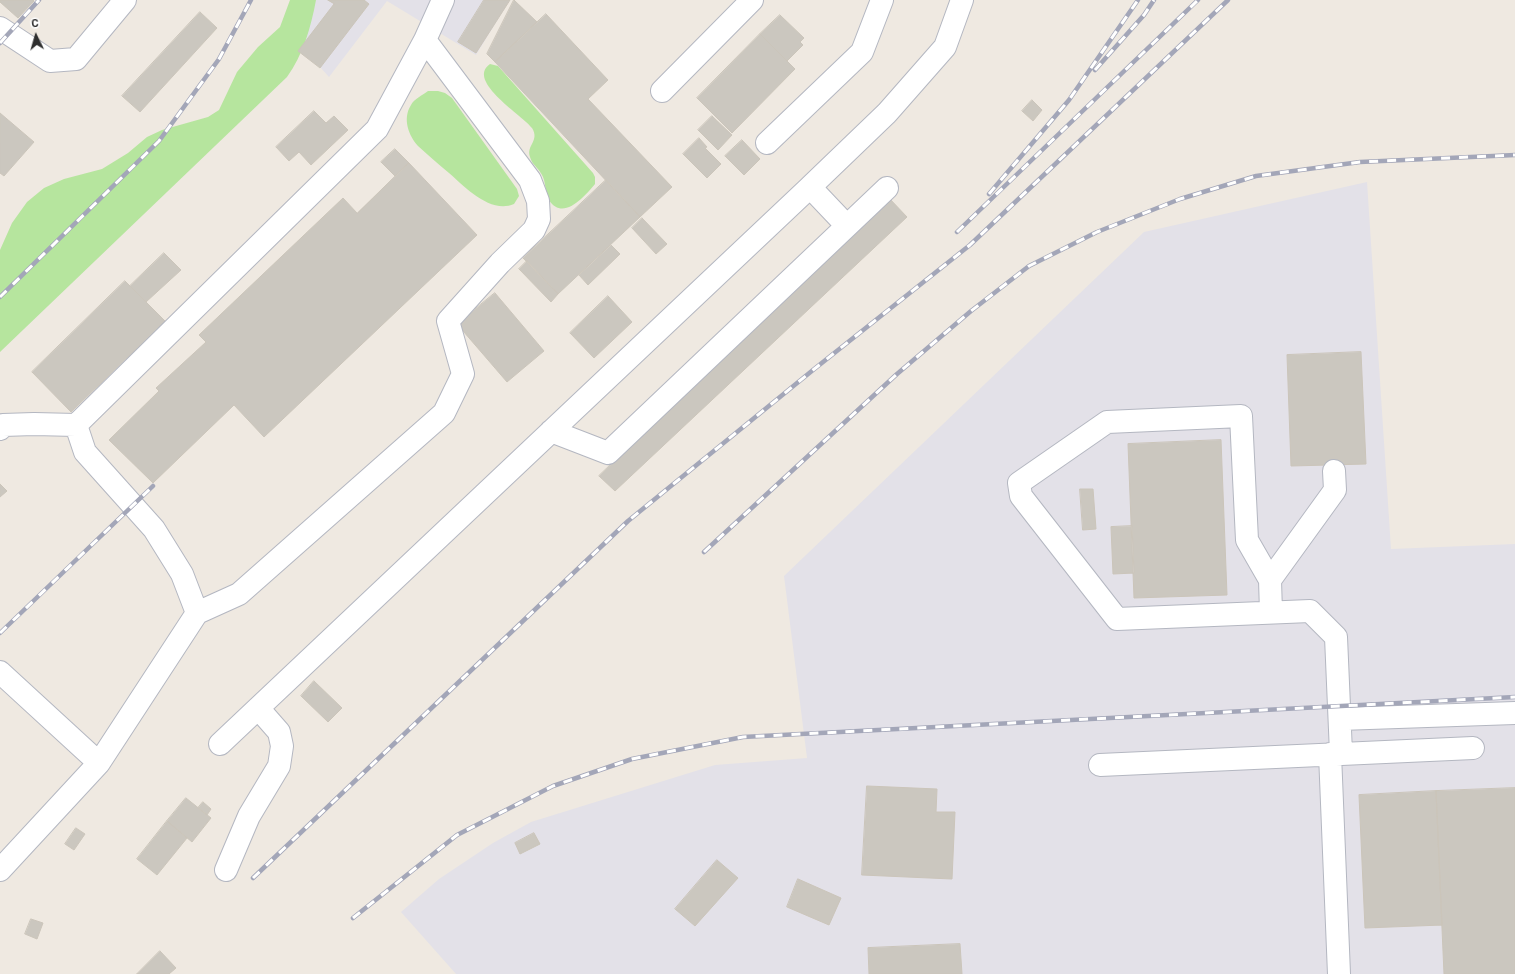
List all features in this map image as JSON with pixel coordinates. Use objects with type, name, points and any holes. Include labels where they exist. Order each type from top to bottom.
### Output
[{"type":"lane","points":[[0,28],[50,61],[76,59],[125,0]]},
{"type":"lane","points":[[0,429],[3,426],[19,425],[76,425],[378,129],[425,40],[443,0]]},
{"type":"lane","points":[[662,91],[752,0]]},
{"type":"lane","points":[[767,143],[862,52],[882,0]]},
{"type":"lane","points":[[220,744],[887,113],[945,47],[962,0]]},
{"type":"lane","points":[[0,870],[99,762],[197,613],[240,594],[444,413],[463,374],[448,321],[500,262],[534,230],[539,219],[538,201],[530,180],[425,40]]},
{"type":"lane","points":[[810,186],[847,226]]},
{"type":"lane","points":[[551,430],[608,453],[887,188]]},
{"type":"lane","points":[[1271,612],[1270,580],[1247,540],[1241,416],[1107,422],[1019,483],[1021,496],[1118,619],[1310,611],[1336,637],[1340,719],[1336,754],[1339,974]]},
{"type":"lane","points":[[76,425],[85,452],[154,529],[182,574],[197,613]]},
{"type":"lane","points":[[1270,580],[1335,490],[1334,471]]},
{"type":"lane","points":[[0,672],[99,762]]},
{"type":"lane","points":[[226,870],[250,816],[279,766],[282,746],[279,732],[258,708]]},
{"type":"lane","points":[[1340,719],[1515,713]]},
{"type":"lane","points":[[1100,765],[1473,748]]},
{"type":"shaded area","points":[[309,0],[510,0],[476,55],[387,1],[329,77],[293,37]]},
{"type":"shaded area","points":[[1367,182],[1391,549],[1515,544],[1515,974],[456,974],[401,912],[439,879],[493,843],[531,822],[715,765],[807,758],[784,576],[1144,232]]},
{"type":"green space","points":[[290,0],[316,0],[306,40],[298,59],[287,77],[0,352],[0,250],[12,223],[27,202],[44,188],[64,179],[102,169],[128,153],[147,137],[162,130],[208,117],[219,110],[237,72],[258,47],[280,27]]},
{"type":"green space","points":[[490,64],[498,66],[593,173],[595,177],[595,184],[586,195],[574,205],[567,208],[561,208],[555,206],[549,200],[543,177],[532,162],[529,153],[534,140],[534,132],[527,123],[490,89],[485,80],[484,71]]},
{"type":"green space","points":[[428,91],[445,93],[452,98],[517,189],[519,196],[514,204],[505,206],[496,205],[478,198],[418,146],[409,132],[407,121],[408,110],[414,101]]},
{"type":"building","points":[[0,0],[34,1],[18,18],[0,2]]},
{"type":"building","points":[[328,0],[364,0],[369,4],[320,68],[298,51],[334,4]]},
{"type":"building","points":[[484,0],[510,0],[476,53],[458,42]]},
{"type":"building","points":[[514,0],[537,22],[495,62],[487,54]]},
{"type":"building","points":[[200,12],[217,28],[140,112],[122,96]]},
{"type":"building","points":[[546,14],[608,80],[588,99],[672,187],[640,217],[495,62]]},
{"type":"building","points":[[780,15],[804,38],[800,42],[803,45],[787,61],[760,34]]},
{"type":"building","points":[[760,34],[795,69],[732,133],[697,98]]},
{"type":"building","points":[[1032,100],[1042,110],[1033,121],[1022,111]]},
{"type":"building","points":[[314,111],[326,123],[334,116],[348,130],[311,165],[299,152],[289,161],[276,147]]},
{"type":"building","points":[[0,113],[34,142],[4,176],[0,173]]},
{"type":"building","points":[[712,116],[732,135],[718,150],[698,130]]},
{"type":"building","points":[[699,138],[707,147],[705,148],[721,164],[707,178],[683,154]]},
{"type":"building","points":[[742,140],[760,159],[744,175],[725,156]]},
{"type":"building","points":[[395,149],[409,163],[395,176],[381,162]]},
{"type":"building","points":[[409,163],[477,235],[264,437],[234,405],[153,483],[109,440],[159,391],[156,388],[206,342],[199,335],[343,198],[357,213]]},
{"type":"building","points":[[606,180],[640,217],[558,294],[523,258]]},
{"type":"building","points":[[889,198],[907,217],[615,491],[599,476]]},
{"type":"building","points":[[642,218],[667,244],[656,254],[632,228]]},
{"type":"building","points":[[611,245],[620,254],[588,285],[579,275]]},
{"type":"building","points":[[164,253],[181,270],[146,302],[130,286]]},
{"type":"building","points":[[527,261],[558,294],[551,302],[519,269]]},
{"type":"building","points":[[125,281],[165,321],[71,412],[32,372]]},
{"type":"building","points":[[495,293],[544,351],[507,382],[457,324]]},
{"type":"building","points":[[608,296],[632,322],[594,358],[570,333]]},
{"type":"building","points":[[1361,352],[1366,464],[1291,466],[1287,355]]},
{"type":"building","points":[[1221,440],[1227,595],[1134,598],[1128,444]]},
{"type":"building","points":[[0,484],[7,491],[0,497]]},
{"type":"building","points":[[1080,489],[1093,489],[1096,529],[1083,530]]},
{"type":"building","points":[[1132,526],[1134,573],[1113,574],[1111,527]]},
{"type":"building","points":[[314,681],[342,708],[328,722],[301,696]]},
{"type":"building","points":[[867,786],[937,789],[936,812],[955,812],[952,879],[862,875]]},
{"type":"building","points":[[1515,788],[1515,974],[1444,974],[1436,791]]},
{"type":"building","points":[[1436,791],[1442,925],[1365,928],[1359,795]]},
{"type":"building","points":[[186,798],[211,818],[192,842],[167,821]]},
{"type":"building","points":[[203,802],[211,809],[207,815],[198,808]]},
{"type":"building","points":[[167,821],[187,838],[157,875],[137,859]]},
{"type":"building","points":[[76,828],[85,834],[74,850],[65,844]]},
{"type":"building","points":[[534,833],[540,844],[520,854],[515,843]]},
{"type":"building","points":[[717,860],[738,878],[695,926],[675,909]]},
{"type":"building","points":[[798,879],[841,898],[829,925],[787,907]]},
{"type":"building","points":[[31,919],[43,923],[37,939],[25,934]]},
{"type":"building","points":[[960,944],[962,974],[869,974],[868,948]]},
{"type":"building","points":[[160,951],[176,968],[169,974],[137,974]]},
{"type":"railway","points":[[0,43],[39,0]]},
{"type":"railway","points":[[0,297],[159,141],[219,59],[251,0]]},
{"type":"railway","points":[[989,194],[1069,100],[1138,0]]},
{"type":"railway","points":[[1095,70],[1144,15],[1154,0]]},
{"type":"railway","points":[[957,232],[1198,0]]},
{"type":"railway","points":[[253,878],[628,521],[813,370],[970,245],[1228,0]]},
{"type":"railway","points":[[704,552],[897,374],[971,311],[1029,266],[1097,232],[1180,199],[1256,176],[1360,162],[1515,155]]},
{"type":"railway","points":[[0,633],[153,486]]},
{"type":"railway","points":[[353,918],[457,835],[553,786],[632,759],[743,737],[1515,697]]}]
